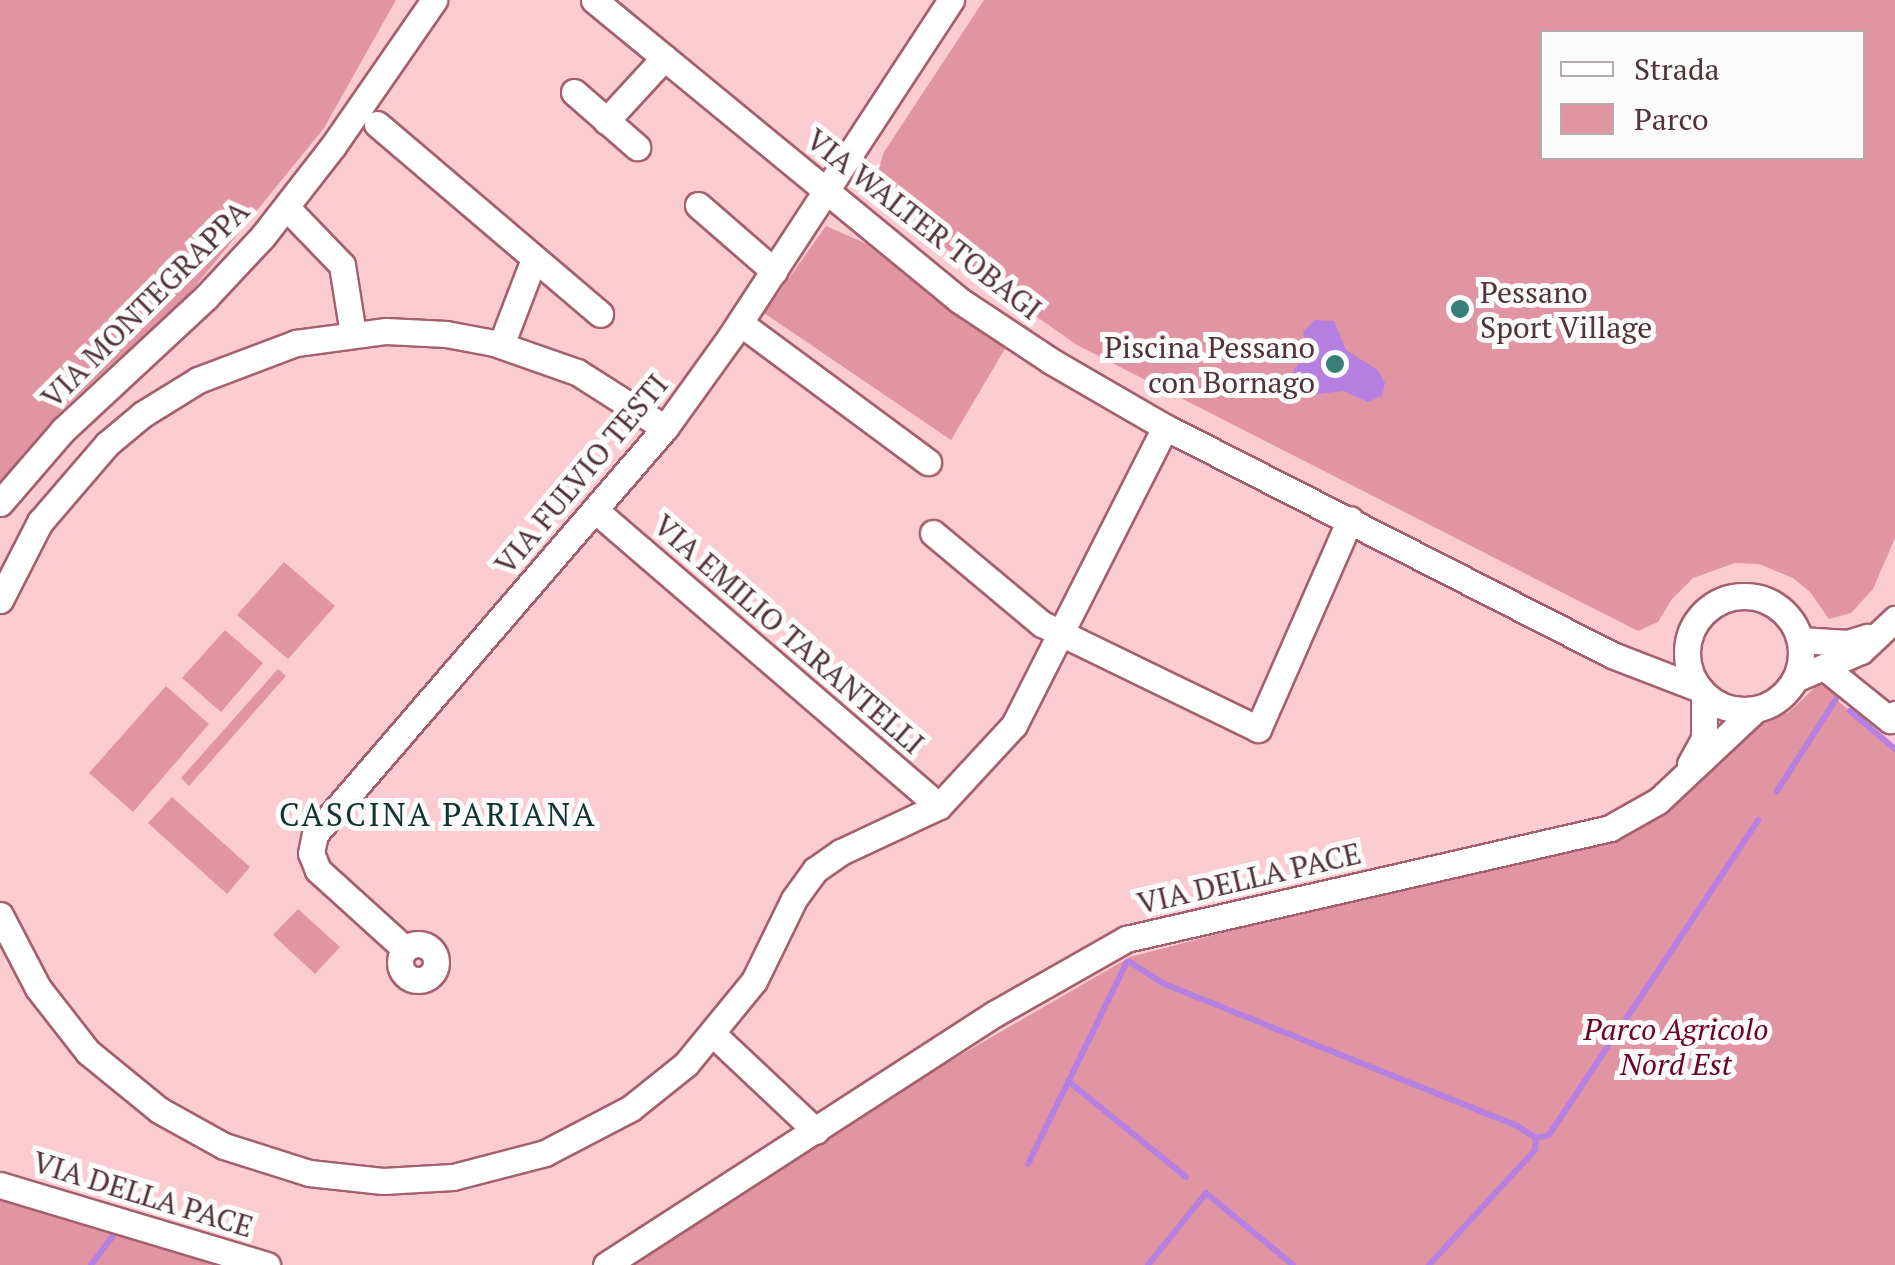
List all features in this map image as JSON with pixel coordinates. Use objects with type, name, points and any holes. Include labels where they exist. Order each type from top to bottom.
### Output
[{"type":"street","name":"VIA MONTEGRAPPA","points":[[400,50],[417,0]]},
{"type":"street","name":"VIA MONTEGRAPPA","points":[[0,504],[63,430],[221,282],[287,208],[434,0]]},
{"type":"street","name":"VIA WALTER TOBAGI","points":[[594,0],[985,318],[1165,427],[1612,655],[1702,691]]},
{"type":"street","name":"VIA FULVIO TESTI","points":[[405,949],[318,870],[311,853],[312,840],[666,428],[740,323],[951,0]]},
{"type":"street","points":[[606,120],[664,58]]},
{"type":"street","points":[[574,92],[638,148]]},
{"type":"street","points":[[378,124],[600,314]]},
{"type":"street","points":[[698,205],[774,271]]},
{"type":"street","points":[[287,208],[342,265],[353,334]]},
{"type":"street","points":[[501,345],[534,259]]},
{"type":"street","points":[[740,323],[928,462]]},
{"type":"street","points":[[0,600],[26,547],[62,492],[98,453],[143,414],[244,359],[296,343],[353,334],[435,333],[501,345],[576,372],[666,428]]},
{"type":"street","points":[[0,915],[48,1004],[118,1080],[198,1134],[268,1162],[309,1173],[419,1180],[485,1171],[545,1153],[637,1104],[714,1035],[754,981],[794,899],[814,870],[841,852],[939,806],[1014,725],[1165,427]]},
{"type":"street","name":"VIA EMILIO TARANTELLI","points":[[596,511],[939,806]]},
{"type":"street","points":[[934,533],[1029,615],[1258,729],[1350,519]]},
{"type":"street","points":[[1612,655],[1652,658],[1693,628],[1716,603],[1752,596],[1782,610],[1800,640],[1801,661],[1795,679],[1780,698],[1754,710],[1728,708],[1702,691],[1688,662],[1693,628]]},
{"type":"street","points":[[1800,640],[1858,641],[1895,618]]},
{"type":"street","points":[[1795,679],[1869,647],[1895,618]]},
{"type":"street","points":[[1824,667],[1890,720],[1895,714]]},
{"type":"street","name":"VIA DELLA PACE","points":[[1672,788],[1702,744],[1702,691]]},
{"type":"street","name":"VIA DELLA PACE","points":[[606,1265],[996,1013],[1126,940],[1597,833],[1632,818],[1672,788],[1754,710]]},
{"type":"street","points":[[714,1035],[816,1130]]},
{"type":"street","name":"VIA DELLA PACE","points":[[0,1186],[267,1265]]},
{"type":"green space","points":[[0,0],[396,0],[324,128],[189,294],[64,408],[0,485]]},
{"type":"green space","name":"Pessano Sport Village","points":[[984,0],[1895,0],[1895,538],[1873,589],[1851,613],[1829,619],[1810,592],[1793,578],[1759,564],[1735,563],[1693,578],[1672,599],[1658,622],[1638,631],[1077,345],[974,273],[879,190],[877,173],[884,152]]},
{"type":"green space","points":[[826,226],[867,244],[1006,347],[951,440],[764,313]]},
{"type":"green space","points":[[284,562],[335,606],[288,659],[237,615]]},
{"type":"green space","points":[[225,630],[263,663],[221,712],[182,678]]},
{"type":"green space","points":[[278,669],[286,676],[189,786],[181,778]]},
{"type":"green space","name":"Parco Agricolo Nord Est","points":[[1858,669],[1837,700],[1895,749],[1895,1265],[628,1265],[845,1122],[1130,957],[1447,874],[1564,852],[1620,835],[1662,813],[1750,723],[1788,713],[1826,677]]},
{"type":"green space","points":[[166,686],[209,724],[133,812],[89,773]]},
{"type":"green space","points":[[172,797],[250,867],[227,894],[148,823]]},
{"type":"green space","points":[[298,909],[340,947],[315,974],[273,935]]},
{"type":"green space","points":[[0,1193],[237,1265],[0,1265]]},
{"type":"shaded area","name":"Piscina Pessano con Bornago","points":[[1315,320],[1334,321],[1346,350],[1378,370],[1385,383],[1382,396],[1368,402],[1344,391],[1302,396],[1294,385],[1293,371],[1303,359],[1321,352],[1305,341],[1303,332]]},
{"type":"waterway","points":[[1777,791],[1836,699]]},
{"type":"waterway","points":[[1850,711],[1895,749]]},
{"type":"waterway","points":[[1130,962],[1162,983],[1517,1126],[1536,1138],[1549,1135],[1758,820]]},
{"type":"waterway","points":[[1028,1164],[1127,962]]},
{"type":"waterway","points":[[1068,1081],[1186,1177]]},
{"type":"waterway","points":[[1429,1265],[1535,1150],[1536,1138]]},
{"type":"waterway","points":[[1148,1265],[1206,1193],[1293,1265]]},
{"type":"waterway","points":[[91,1265],[113,1236]]},
{"type":"place","name":"Pessano Sport Village","points":[[1460,309]]},
{"type":"place","name":"Piscina Pessano con Bornago","points":[[1335,364]]},
{"type":"district","name":"CASCINA PARIANA","points":[[438,814]]}]
